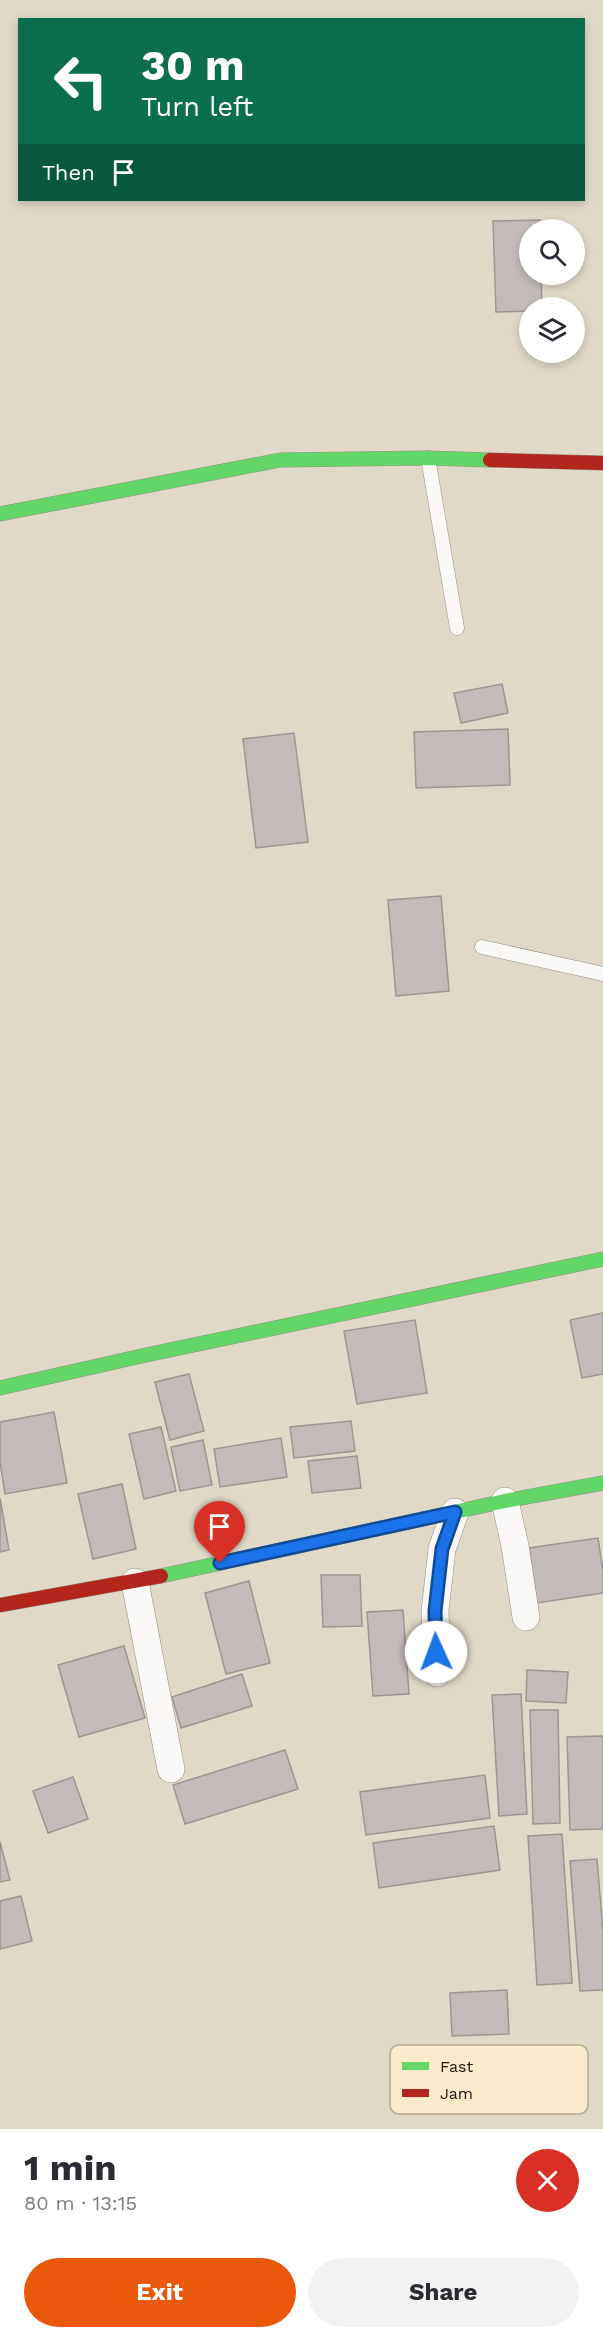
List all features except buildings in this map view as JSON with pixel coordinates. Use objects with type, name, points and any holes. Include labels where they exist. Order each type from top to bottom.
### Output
[{"type":"street","points":[[0,514],[280,460],[428,458],[603,463]]},
{"type":"street","points":[[0,1388],[603,1259]]},
{"type":"street","points":[[0,1605],[135,1582],[455,1512],[603,1483]]},
{"type":"street","points":[[505,1502],[515,1546],[526,1617]]},
{"type":"street","points":[[437,1673],[435,1611],[442,1549],[455,1512]]},
{"type":"street","points":[[135,1582],[171,1770]]},
{"type":"lane","points":[[428,458],[458,628]]},
{"type":"lane","points":[[482,947],[603,974]]},
{"type":"traffic: fast","points":[[0,514],[280,460],[428,458],[490,460]]},
{"type":"traffic: fast","points":[[0,1388],[603,1259]]},
{"type":"traffic: fast","points":[[161,1576],[505,1501],[603,1483]]},
{"type":"traffic: jam","points":[[490,460],[603,463]]},
{"type":"traffic: jam","points":[[0,1605],[161,1576]]},
{"type":"route","points":[[220,1563],[455,1512],[442,1549],[435,1611],[436,1652]]}]
